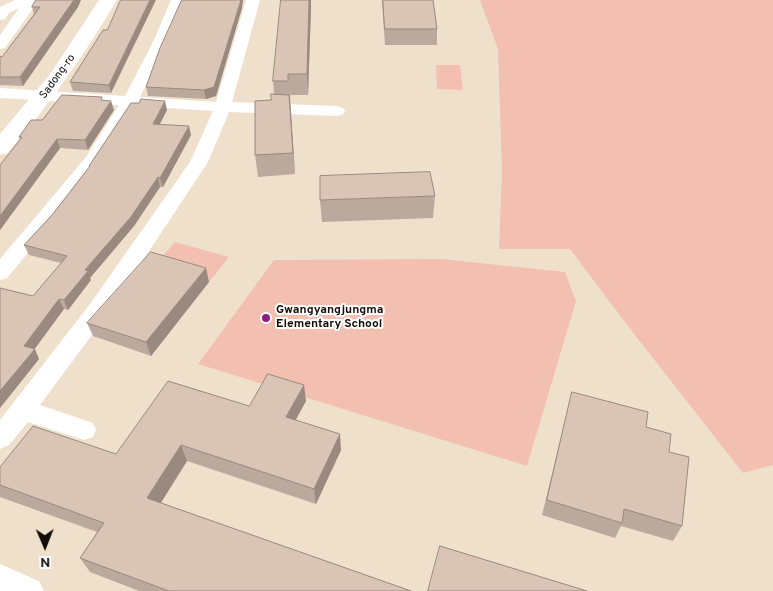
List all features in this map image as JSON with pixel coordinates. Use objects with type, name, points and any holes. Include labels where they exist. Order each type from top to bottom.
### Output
[{"type":"street","points":[[0,16],[4,10],[26,0]]},
{"type":"street","points":[[0,44],[32,0]]},
{"type":"street","name":"Sadong-ro","points":[[0,148],[45,95],[86,38],[108,0]]},
{"type":"street","points":[[0,273],[93,159],[129,101],[168,28],[178,0]]},
{"type":"street","points":[[0,438],[98,310],[199,162],[223,107],[253,0]]},
{"type":"street","points":[[0,93],[223,107],[337,111]]},
{"type":"street","points":[[23,410],[84,430]]},
{"type":"street","points":[[0,578],[28,591]]},
{"type":"shaded area","points":[[480,0],[773,0],[773,465],[743,473],[570,249],[499,249],[502,170],[498,49]]},
{"type":"shaded area","points":[[436,65],[460,65],[463,90],[437,89]]},
{"type":"shaded area","points":[[175,242],[229,257],[209,282],[155,265]]},
{"type":"shaded area","points":[[442,259],[565,272],[576,301],[527,466],[198,364],[274,260]]},
{"type":"building","points":[[36,0],[74,0],[20,77],[0,77],[0,56],[2,57],[40,7],[32,7]]},
{"type":"building","points":[[121,0],[150,0],[109,85],[70,82],[103,30],[107,30]]},
{"type":"building","points":[[182,0],[241,0],[214,87],[204,90],[146,87],[160,48]]},
{"type":"building","points":[[281,0],[309,0],[307,74],[288,74],[288,81],[273,81]]},
{"type":"building","points":[[383,0],[433,0],[437,29],[385,29]]},
{"type":"building","points":[[271,94],[289,95],[293,153],[255,155],[255,101],[271,100]]},
{"type":"building","points":[[62,95],[102,97],[101,100],[111,101],[85,140],[57,139],[0,216],[0,165],[22,137],[19,137],[31,120],[42,120]]},
{"type":"building","points":[[141,99],[165,101],[153,124],[189,126],[160,178],[158,177],[131,217],[85,270],[88,271],[64,300],[59,299],[24,346],[35,349],[0,391],[0,288],[33,296],[67,256],[24,245],[52,215],[90,166],[131,103],[139,103]]},
{"type":"building","points":[[430,172],[435,196],[320,200],[320,176]]},
{"type":"building","points":[[151,252],[206,268],[146,342],[87,323]]},
{"type":"building","points":[[268,374],[304,385],[286,417],[340,434],[314,489],[181,445],[147,498],[411,591],[169,591],[80,558],[104,523],[0,485],[0,467],[33,426],[116,454],[168,381],[249,406]]},
{"type":"building","points":[[572,392],[648,412],[646,427],[671,434],[669,452],[689,457],[682,526],[624,509],[622,523],[547,500]]},
{"type":"building","points":[[440,546],[587,591],[428,591]]},
{"type":"place","name":"Gwangyangjungma Elementary School","points":[[266,318]]}]
